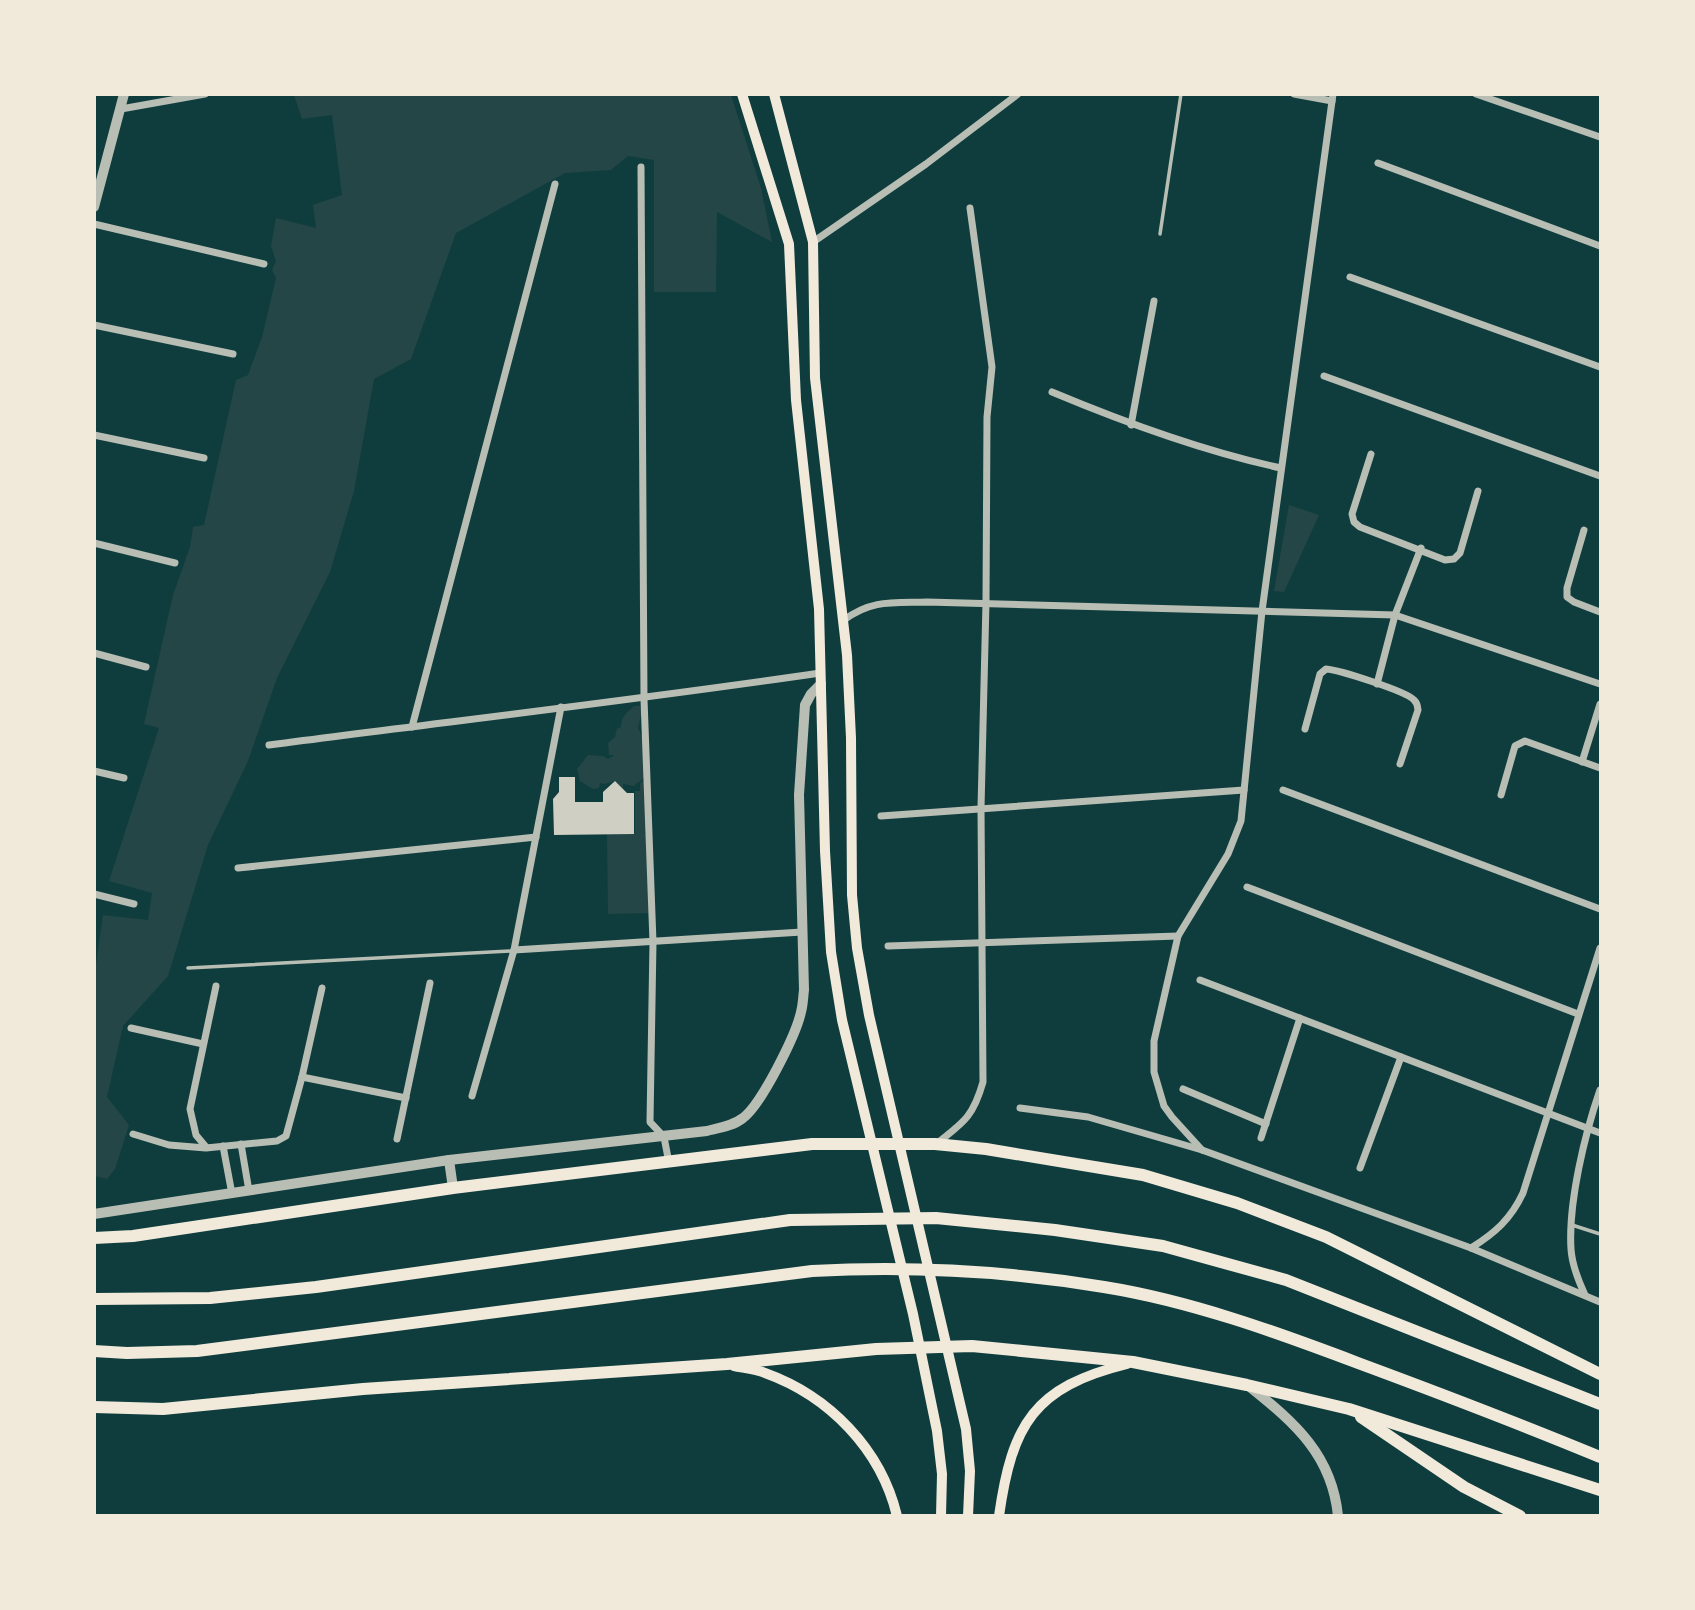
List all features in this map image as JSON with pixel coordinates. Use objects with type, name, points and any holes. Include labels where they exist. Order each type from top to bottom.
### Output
[{"type":"highway","points":[[94,1238],[133,1236],[453,1188],[812,1144],[935,1144],[986,1149],[1143,1175],[1237,1203],[1326,1237],[1601,1374]]},
{"type":"highway","points":[[94,1298],[210,1298],[316,1287],[790,1220],[936,1218],[1055,1230],[1163,1246],[1286,1280],[1601,1404]]},
{"type":"highway","points":[[94,1351],[197,1351],[812,1271],[857,1269],[982,1273],[1105,1287],[1213,1313],[1287,1336],[1488,1411],[1601,1457]]},
{"type":"highway","points":[[94,1408],[163,1409],[363,1389],[727,1364],[876,1349],[972,1346],[1133,1362],[1247,1385],[1349,1409],[1601,1490]]},
{"type":"highway","points":[[1349,1409],[1464,1487],[1520,1516]]},
{"type":"main road","points":[[742,94],[789,244],[796,400],[819,609],[825,851],[831,952],[842,1020],[913,1314],[937,1431],[942,1474],[941,1516]]},
{"type":"main road","points":[[774,94],[813,242],[815,377],[844,620],[851,738],[850,849],[857,948],[871,1028],[966,1429],[970,1472],[968,1516]]},
{"type":"main road","points":[[999,1516],[1006,1475],[1017,1437],[1039,1407],[1056,1393],[1093,1372],[1133,1362]]},
{"type":"main road","points":[[727,1364],[765,1372],[810,1395],[839,1417],[863,1444],[876,1464],[887,1485],[897,1516]]},
{"type":"street","points":[[94,207],[124,94]]},
{"type":"street","points":[[121,109],[205,94]]},
{"type":"street","points":[[813,242],[926,164],[1018,94]]},
{"type":"street","points":[[1202,1150],[1164,1106],[1154,1072],[1154,1041],[1178,936],[1235,841],[1241,821],[1262,611],[1333,98],[1294,94]]},
{"type":"street","points":[[1476,94],[1601,137]]},
{"type":"street","points":[[1378,163],[1601,246]]},
{"type":"street","points":[[640,167],[644,699],[653,943],[650,1122],[664,1137],[668,1163]]},
{"type":"street","points":[[412,727],[555,184]]},
{"type":"street","points":[[935,1144],[965,1122],[976,1106],[983,1082],[981,808],[987,418],[992,367],[970,208]]},
{"type":"street","points":[[94,224],[264,264]]},
{"type":"street","points":[[1350,277],[1601,367]]},
{"type":"street","points":[[1131,425],[1154,301]]},
{"type":"street","points":[[94,325],[233,354]]},
{"type":"street","points":[[1324,376],[1601,476]]},
{"type":"street","points":[[1052,392],[1131,425],[1209,450],[1281,468]]},
{"type":"street","points":[[94,435],[204,458]]},
{"type":"street","points":[[1371,454],[1352,514],[1354,522],[1360,527],[1421,548],[1445,560],[1454,559],[1460,553],[1478,491]]},
{"type":"street","points":[[1584,530],[1567,597],[1574,603],[1601,612]]},
{"type":"street","points":[[94,543],[175,563]]},
{"type":"street","points":[[1377,684],[1395,615],[1421,548]]},
{"type":"street","points":[[844,620],[859,609],[874,603],[986,602],[1395,615],[1601,684]]},
{"type":"street","points":[[94,653],[146,667]]},
{"type":"street","points":[[1305,729],[1320,674],[1326,669],[1377,684],[1412,698],[1417,703],[1418,710],[1400,764]]},
{"type":"street","points":[[269,745],[561,707],[821,678]]},
{"type":"street","points":[[94,1214],[449,1160],[707,1131],[726,1127],[741,1119],[752,1110],[796,1029],[801,1012],[804,990],[799,795],[805,705],[821,678]]},
{"type":"street","points":[[1582,762],[1601,704]]},
{"type":"street","points":[[472,1096],[514,950],[561,707]]},
{"type":"street","points":[[1501,794],[1515,746],[1519,742],[1525,741],[1601,768]]},
{"type":"street","points":[[94,771],[124,778]]},
{"type":"street","points":[[881,816],[1244,790]]},
{"type":"street","points":[[1283,790],[1601,909]]},
{"type":"street","points":[[238,868],[536,837]]},
{"type":"street","points":[[1247,887],[1578,1014]]},
{"type":"street","points":[[94,894],[134,904]]},
{"type":"street","points":[[514,950],[802,932]]},
{"type":"street","points":[[888,946],[1178,936]]},
{"type":"street","points":[[1471,1248],[1497,1231],[1516,1209],[1601,948]]},
{"type":"street","points":[[1200,980],[1601,1133]]},
{"type":"street","points":[[397,1139],[430,983]]},
{"type":"street","points":[[206,1148],[196,1135],[190,1109],[216,986]]},
{"type":"street","points":[[133,1134],[169,1145],[206,1148],[277,1141],[286,1136],[322,988]]},
{"type":"street","points":[[1261,1138],[1300,1018]]},
{"type":"street","points":[[131,1028],[203,1044]]},
{"type":"street","points":[[1360,1168],[1401,1057]]},
{"type":"street","points":[[302,1077],[406,1098]]},
{"type":"street","points":[[1183,1090],[1266,1124]]},
{"type":"street","points":[[1585,1295],[1571,1250],[1571,1225],[1579,1173],[1601,1090]]},
{"type":"street","points":[[1020,1108],[1088,1118],[1202,1150],[1471,1248],[1601,1302]]},
{"type":"street","points":[[241,1144],[249,1191]]},
{"type":"street","points":[[223,1146],[232,1194]]},
{"type":"street","points":[[449,1160],[453,1188]]},
{"type":"street","points":[[1247,1385],[1281,1412],[1308,1440],[1322,1460],[1332,1482],[1338,1516]]},
{"type":"lane","points":[[1160,234],[1181,94]]},
{"type":"lane","points":[[188,968],[514,950]]},
{"type":"lane","points":[[1571,1225],[1601,1234]]},
{"type":"shaded area","points":[[294,95],[731,95],[761,188],[772,242],[717,212],[716,292],[654,292],[654,160],[628,156],[611,170],[565,173],[456,233],[411,359],[374,379],[354,491],[330,572],[277,678],[248,761],[208,845],[168,976],[123,1026],[107,1097],[129,1125],[115,1169],[107,1179],[95,1176],[94,978],[103,915],[148,920],[152,893],[109,881],[159,728],[144,724],[173,595],[190,547],[193,527],[204,525],[236,380],[248,375],[262,337],[276,278],[272,270],[276,261],[271,246],[276,218],[316,228],[313,205],[342,195],[332,115],[302,119]]},
{"type":"shaded area","points":[[1289,505],[1319,515],[1284,592],[1274,591]]},
{"type":"shaded area","points":[[634,706],[640,706],[642,711],[638,728],[645,754],[645,775],[634,786],[623,784],[623,789],[615,781],[600,783],[599,788],[593,789],[580,781],[577,769],[588,755],[608,759],[615,755],[609,755],[608,743],[615,737],[625,715]]},
{"type":"shaded area","points":[[645,780],[649,831],[643,833],[648,833],[649,913],[608,914],[607,834],[635,833],[635,791],[640,791],[640,783]]},
{"type":"building","points":[[559,777],[575,777],[575,802],[603,802],[603,792],[615,781],[627,793],[634,793],[634,834],[554,835],[553,799],[559,792]]}]
